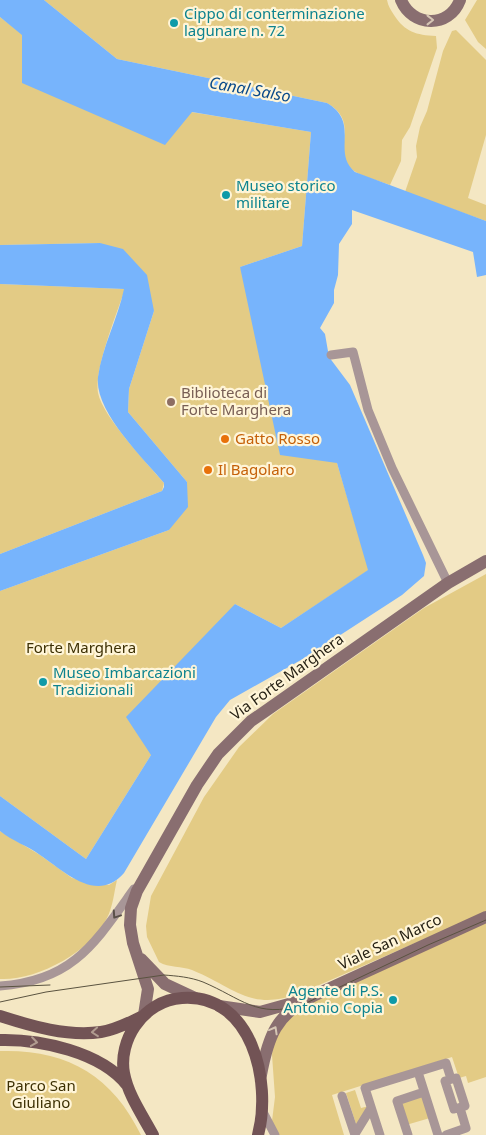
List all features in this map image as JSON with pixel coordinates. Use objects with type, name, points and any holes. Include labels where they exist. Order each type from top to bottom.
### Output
[{"type":"main road","points":[[0,1016],[37,1027],[88,1033],[110,1030],[143,1016],[163,1003],[177,998],[194,998],[218,1006],[235,1019],[254,1051],[261,1075],[263,1112],[260,1133]]},
{"type":"main road","points":[[143,1016],[128,1038],[124,1057],[124,1073],[130,1090],[153,1135]]},
{"type":"main road","points":[[0,1040],[30,1041],[68,1050],[106,1067],[120,1078],[130,1090]]},
{"type":"street","points":[[401,0],[410,14],[428,22],[445,18],[453,12],[460,0]]},
{"type":"street","points":[[331,355],[353,352],[368,410],[392,468],[448,583]]},
{"type":"street","name":"Via Forte Marghera","points":[[143,1016],[148,988],[130,932],[131,908],[144,875],[197,785],[228,743],[266,710],[448,583],[486,561]]},
{"type":"street","points":[[0,986],[45,977],[65,967],[79,957],[104,932],[144,875]]},
{"type":"street","name":"Viale San Marco","points":[[218,1006],[260,1012],[308,998],[486,917]]},
{"type":"street","name":"Via Forte Marghera","points":[[134,947],[146,966],[165,984],[194,998]]},
{"type":"street","name":"Viale San Marco","points":[[261,1075],[268,1043],[276,1024],[288,1012],[308,998]]},
{"type":"street","points":[[380,1135],[365,1088],[446,1063],[451,1079],[456,1078],[465,1106],[460,1108],[466,1128],[460,1133],[446,1135]]},
{"type":"street","points":[[418,1072],[438,1135]]},
{"type":"street","points":[[408,1135],[397,1101],[424,1092]]},
{"type":"street","points":[[342,1096],[355,1135]]},
{"type":"street","points":[[355,1135],[372,1108]]},
{"type":"street","points":[[263,1112],[275,1135]]},
{"type":"green space","points":[[44,0],[387,0],[398,21],[407,29],[423,35],[436,36],[437,48],[410,127],[402,140],[401,161],[390,185],[361,175],[351,169],[344,158],[345,134],[342,118],[337,110],[327,103],[117,59]]},
{"type":"green space","points":[[477,0],[486,0],[486,49],[478,42],[465,20]]},
{"type":"green space","name":"Forte Marghera","points":[[0,17],[22,34],[191,112],[311,132],[302,246],[240,267],[337,463],[369,570],[281,628],[235,604],[151,755],[86,859],[0,796],[0,591],[169,530],[187,482],[128,412],[129,389],[154,311],[100,243],[0,245]]},
{"type":"green space","points":[[456,30],[486,60],[486,135],[468,198],[486,205],[486,221],[405,192],[417,157],[416,146],[420,127],[427,111],[443,51],[452,31]]},
{"type":"green space","points":[[0,284],[125,289],[99,370],[98,393],[108,414],[117,427],[164,483],[162,491],[0,554]]},
{"type":"green space","points":[[486,574],[486,912],[301,993],[283,998],[256,999],[232,990],[192,970],[159,962],[147,937],[146,926],[151,896],[204,797],[239,747],[273,714],[424,608]]},
{"type":"green space","points":[[0,831],[40,855],[72,878],[109,885],[117,880],[107,918],[89,942],[76,953],[45,970],[30,975],[0,979]]},
{"type":"green space","points":[[486,922],[486,1077],[468,1083],[466,1076],[459,1078],[452,1057],[332,1095],[344,1135],[278,1135],[272,1121],[275,1097],[273,1041],[295,1010]]},
{"type":"green space","name":"Parco San Giuliano","points":[[0,1051],[46,1055],[66,1061],[84,1070],[116,1096],[141,1135],[0,1135]]},
{"type":"green space","points":[[355,1090],[361,1108],[369,1106],[357,1127],[346,1093]]},
{"type":"green space","points":[[423,1094],[430,1118],[406,1125],[399,1102]]},
{"type":"water","name":"Canal Salso","points":[[0,0],[44,0],[117,59],[327,103],[337,111],[342,119],[345,156],[348,164],[355,172],[486,221],[486,275],[477,277],[473,252],[352,210],[352,224],[339,244],[338,275],[334,290],[334,303],[320,328],[325,334],[329,357],[350,385],[423,555],[426,563],[424,576],[402,595],[308,656],[230,700],[216,717],[124,873],[114,882],[103,886],[81,882],[0,831],[0,796],[86,859],[151,755],[126,717],[235,604],[281,628],[368,570],[337,463],[280,455],[240,267],[302,246],[311,132],[192,112],[165,145],[22,83],[22,35],[0,17]]},
{"type":"water","points":[[100,243],[123,249],[147,275],[154,311],[129,389],[128,412],[187,482],[188,507],[169,530],[0,591],[0,554],[162,491],[164,487],[164,483],[112,419],[99,390],[98,377],[100,366],[124,289],[0,284],[0,245]]},
{"type":"tram line","points":[[0,1002],[46,992],[164,975],[198,980],[250,1005],[273,1010],[286,1009],[302,1005],[428,945],[486,920]]},
{"type":"tram line","points":[[0,987],[50,985]]},
{"type":"place","name":"Cippo di conterminazione lagunare n. 72","points":[[174,23]]},
{"type":"place","name":"Museo storico militare","points":[[226,195]]},
{"type":"place","name":"Biblioteca di Forte Marghera","points":[[171,402]]},
{"type":"place","name":"Gatto Rosso","points":[[225,439]]},
{"type":"place","name":"Il Bagolaro","points":[[208,470]]},
{"type":"place","name":"Museo Imbarcazioni Tradizionali","points":[[43,682]]},
{"type":"place","name":"Agente di P.S. Antonio Copia","points":[[393,1000]]}]
